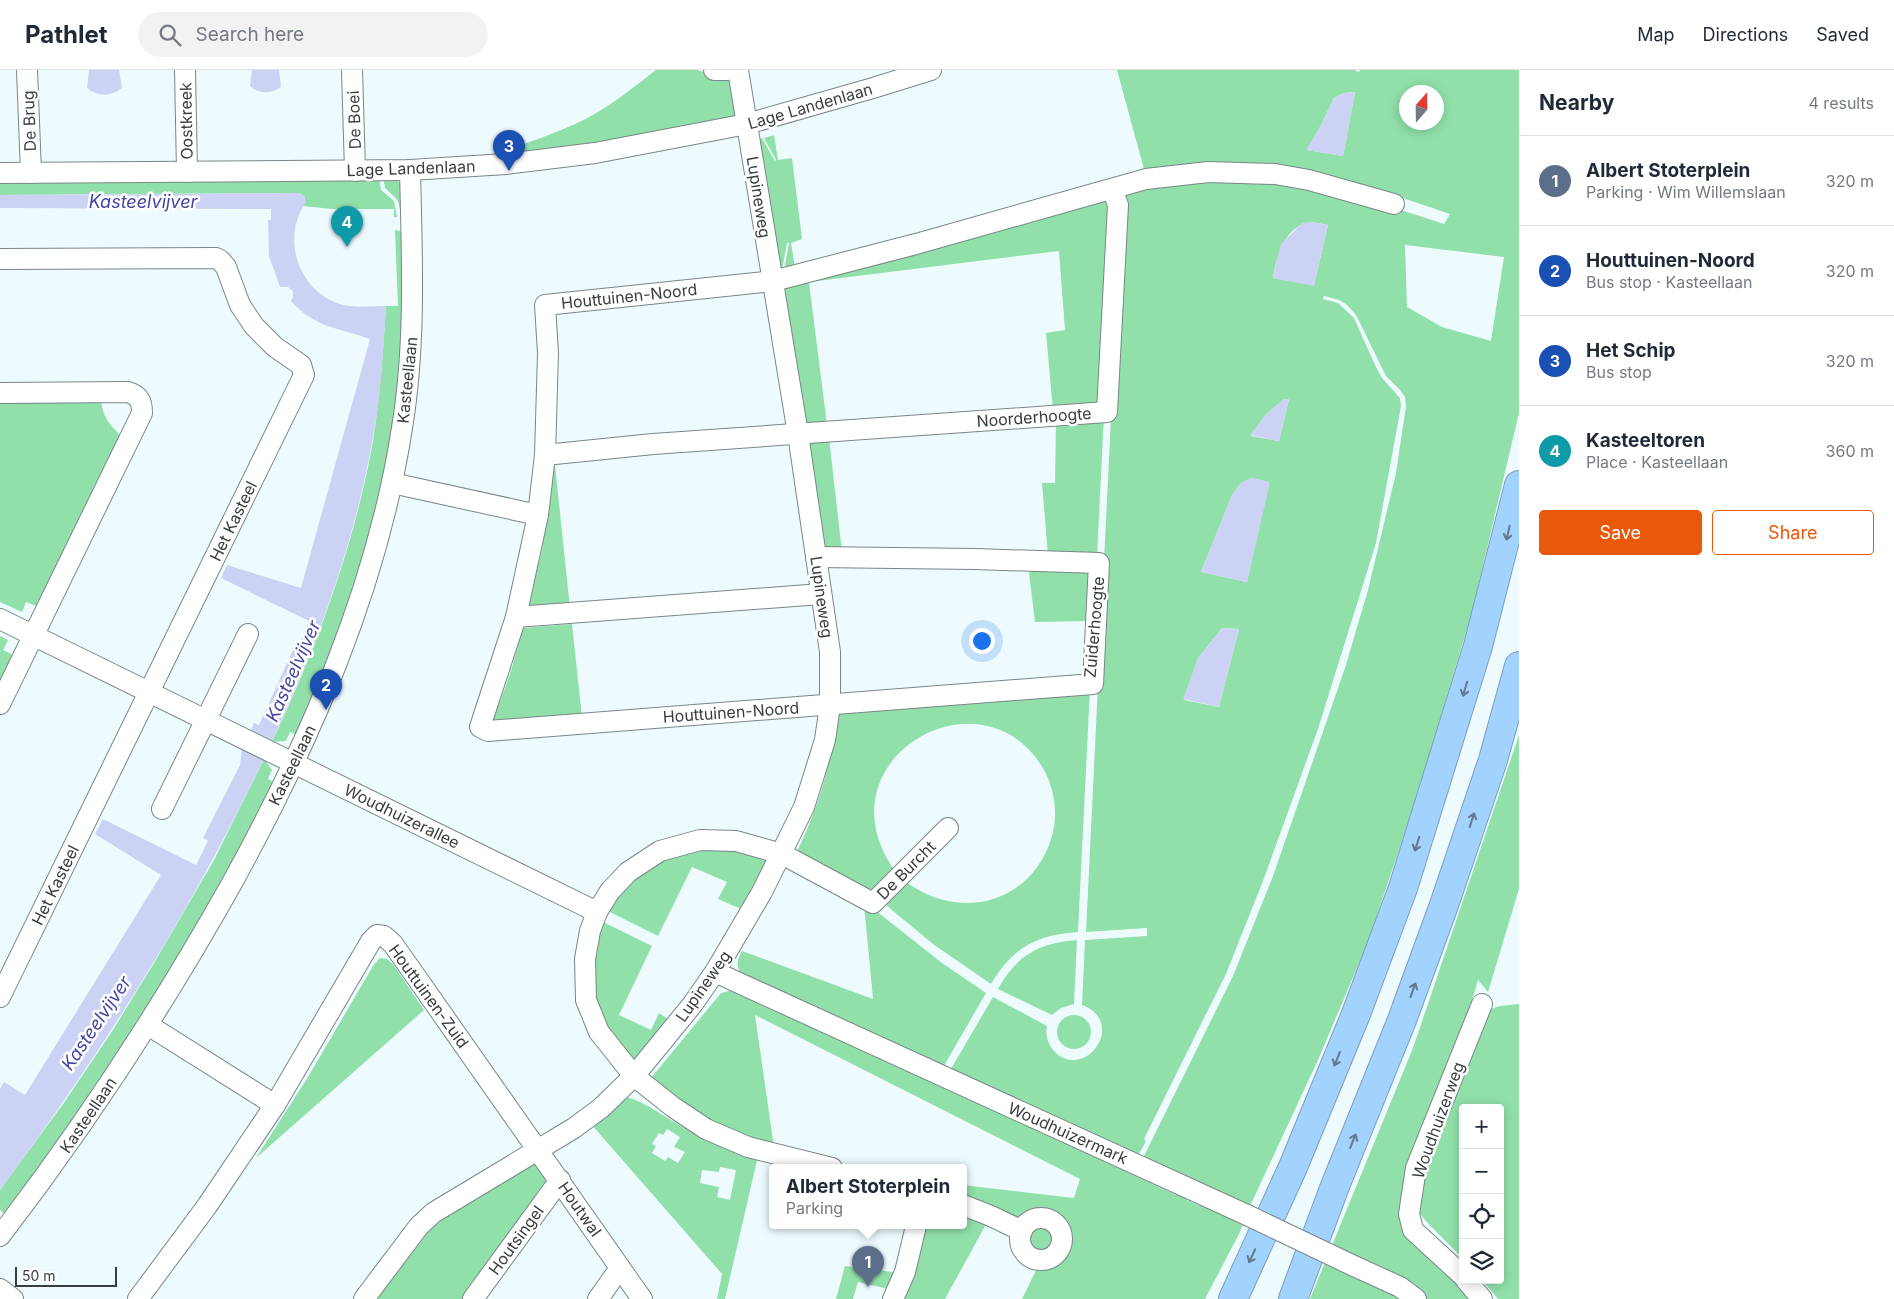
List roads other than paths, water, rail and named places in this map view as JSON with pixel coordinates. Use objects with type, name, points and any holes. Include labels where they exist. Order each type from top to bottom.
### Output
[{"type":"highway","points":[[1232,1299],[1297,1158],[1356,1014],[1403,888],[1478,646],[1519,485]]},
{"type":"highway","points":[[1293,1299],[1335,1186],[1402,1020],[1444,905],[1492,760],[1519,666]]},
{"type":"highway","points":[[1282,1299],[1335,1186]]},
{"type":"street","name":"De Brug","points":[[27,70],[31,173]]},
{"type":"street","name":"Oostkreek","points":[[185,70],[187,172]]},
{"type":"street","name":"De Boei","points":[[352,70],[355,171]]},
{"type":"street","points":[[714,70],[728,70]]},
{"type":"street","name":"Lupineweg","points":[[364,1299],[419,1226],[433,1213],[574,1128],[601,1108],[634,1076],[692,1005],[716,972],[782,854],[804,807],[824,740],[830,705],[830,652],[798,434],[738,70]]},
{"type":"street","name":"Lage Landenlaan","points":[[0,173],[355,171],[466,168],[564,157],[652,143],[748,124],[931,70]]},
{"type":"street","name":"Kasteellaan","points":[[0,1236],[70,1142],[148,1025],[215,913],[265,821],[286,759],[320,704],[354,614],[373,552],[392,483],[402,427],[410,367],[413,282],[410,170]]},
{"type":"street","points":[[773,281],[916,244],[1146,179],[1208,172],[1275,174],[1310,180],[1394,204]]},
{"type":"street","name":"Noorderhoogte","points":[[798,434],[1106,412],[1118,205],[1112,189]]},
{"type":"street","name":"Het Kasteel","points":[[0,259],[216,258],[226,267],[240,305],[254,326],[268,341],[298,362],[303,369],[302,380],[0,997]]},
{"type":"street","name":"Houttuinen-Noord","points":[[773,281],[545,305],[548,353],[545,455],[538,515],[516,617],[480,727],[488,730],[830,705]]},
{"type":"street","points":[[0,393],[128,392],[135,394],[140,399],[142,405],[142,414],[0,704]]},
{"type":"street","points":[[545,455],[652,444],[798,434]]},
{"type":"street","points":[[392,483],[538,515]]},
{"type":"street","name":"Zuiderhoogte","points":[[816,557],[1099,563],[1093,684],[830,705]]},
{"type":"street","points":[[516,617],[821,594]]},
{"type":"street","name":"Woudhuizerallee","points":[[0,619],[597,912]]},
{"type":"street","points":[[162,809],[248,634]]},
{"type":"street","name":"De Burcht","points":[[782,854],[873,902],[948,828]]},
{"type":"street","points":[[782,854],[736,841],[700,840],[660,852],[628,872],[610,891],[597,912],[590,931],[585,959],[586,1000],[599,1032],[634,1076],[672,1107],[706,1129],[748,1147],[816,1164]]},
{"type":"street","name":"Houttuinen-Zuid","points":[[138,1299],[206,1206],[275,1105],[372,941],[377,936],[384,936],[398,951],[539,1150]]},
{"type":"street","name":"Woudhuizermark","points":[[716,972],[1247,1215],[1400,1287],[1416,1299]]},
{"type":"street","name":"Woudhuizerweg","points":[[1459,1272],[1413,1230],[1409,1214],[1416,1168],[1482,1004]]},
{"type":"street","points":[[148,1025],[275,1105]]},
{"type":"street","name":"Houtwal","points":[[539,1150],[642,1299]]},
{"type":"street","name":"Houtsingel","points":[[473,1299],[560,1180]]},
{"type":"street","points":[[967,1207],[1022,1231]]},
{"type":"street","points":[[893,1299],[905,1272],[915,1229]]},
{"type":"street","points":[[598,1299],[620,1268]]},
{"type":"street","points":[[1469,1284],[1482,1299]]},
{"type":"street","points":[[0,1289],[13,1299]]},
{"type":"water","points":[[89,70],[119,70],[122,88],[104,95],[91,91],[87,88]]},
{"type":"water","points":[[252,70],[279,70],[281,87],[273,91],[257,91],[250,86]]},
{"type":"water","points":[[1355,92],[1343,156],[1306,150],[1334,98],[1344,93]]},
{"type":"water","name":"Kasteelvijver","points":[[300,193],[304,196],[306,202],[298,217],[295,232],[295,248],[298,263],[305,277],[315,289],[328,299],[343,305],[359,307],[386,306],[378,409],[362,490],[350,536],[336,582],[303,672],[263,760],[216,854],[129,1002],[34,1144],[0,1190],[0,1089],[4,1082],[25,1095],[161,875],[95,834],[103,819],[196,865],[208,841],[203,838],[240,765],[242,748],[254,723],[259,725],[292,652],[298,641],[300,642],[309,621],[221,578],[227,565],[301,588],[370,339],[328,326],[310,317],[291,301],[293,291],[288,287],[280,287],[269,256],[268,220],[271,220],[271,209],[0,208],[0,195]]},
{"type":"water","points":[[1312,222],[1328,225],[1314,286],[1273,278],[1281,244],[1302,223]]},
{"type":"water","points":[[1284,399],[1289,399],[1279,441],[1250,435],[1266,414]]},
{"type":"water","points":[[1251,478],[1270,482],[1247,582],[1201,572],[1232,495],[1241,483]]},
{"type":"water","points":[[1222,628],[1239,629],[1219,707],[1183,699],[1198,658]]},
{"type":"place","name":"Het Schip","points":[[509,171]]},
{"type":"place","name":"Kasteeltoren","points":[[347,247]]},
{"type":"place","name":"Houttuinen-Noord","points":[[326,710]]},
{"type":"place","name":"Albert Stoterplein","points":[[868,1287]]}]
